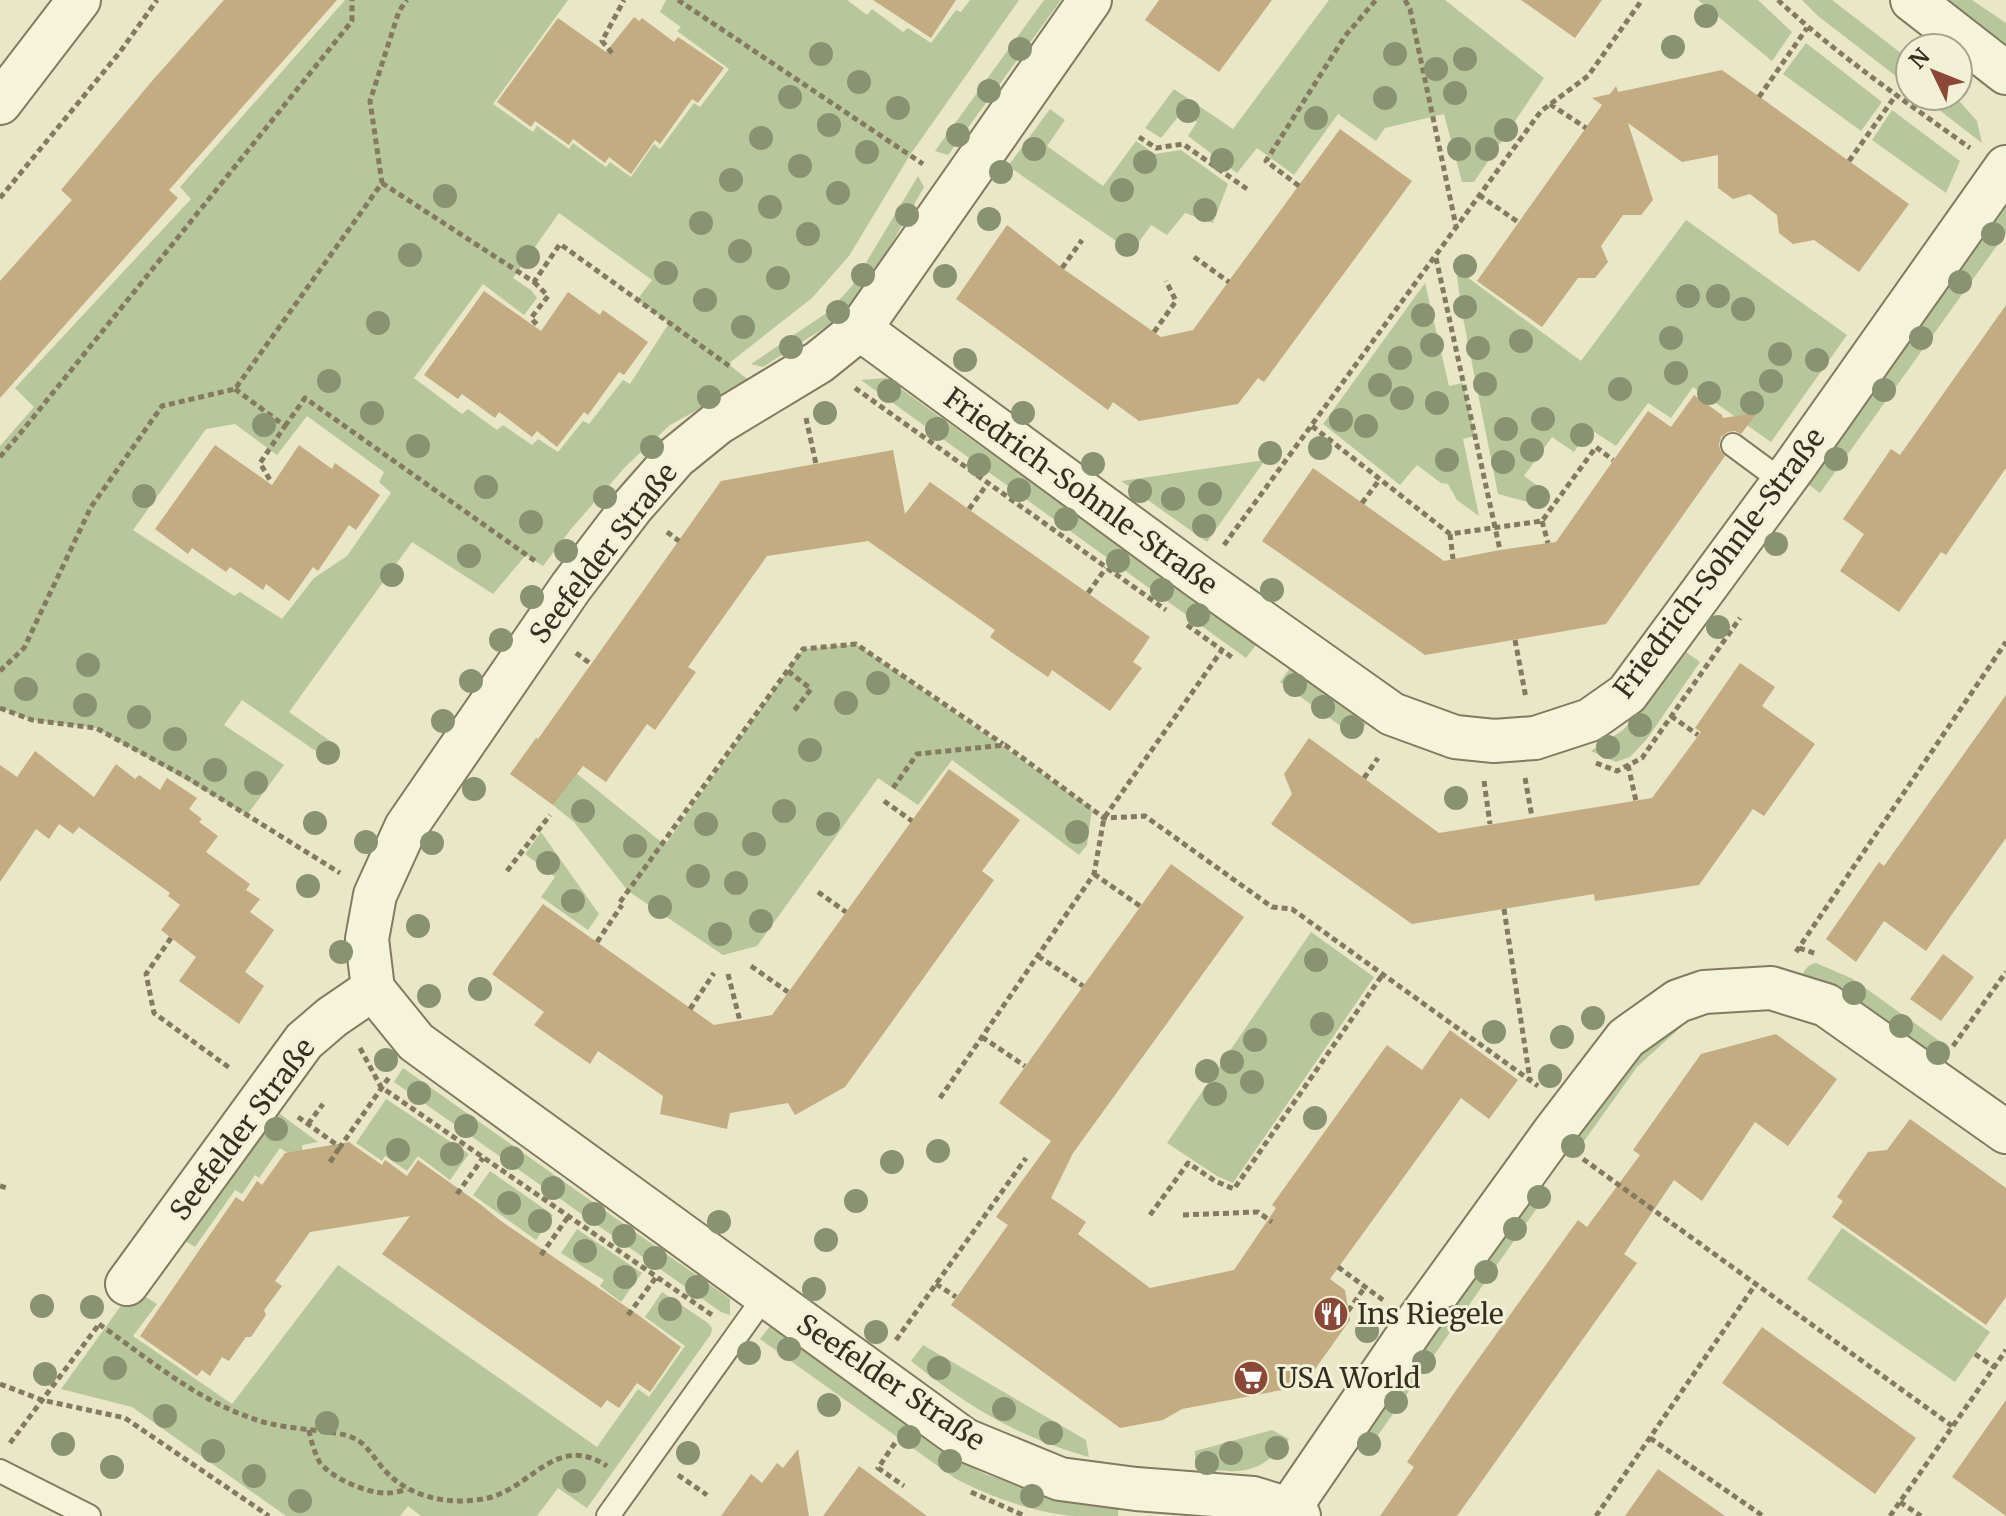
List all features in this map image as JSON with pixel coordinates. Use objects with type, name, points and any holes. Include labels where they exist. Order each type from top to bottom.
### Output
[{"type":"street","points":[[0,103],[79,0]]},
{"type":"street","name":"Seefelder Straße","points":[[1090,0],[860,329],[819,362],[718,423],[676,457],[632,507],[571,587],[406,827],[375,895],[367,939],[373,989],[416,1042],[965,1440],[1060,1479],[1136,1489],[1253,1498],[1294,1513]]},
{"type":"street","points":[[1912,0],[2006,73]]},
{"type":"street","name":"Friedrich-Sohnle-Straße","points":[[860,329],[1392,714],[1455,737],[1494,741],[1530,755],[1627,694],[1783,482],[2004,169]]},
{"type":"street","points":[[1294,1513],[1416,1323],[1561,1123],[1626,1038],[1678,1001],[1704,992],[1771,988],[1826,1005],[2006,1132]]},
{"type":"street","name":"Seefelder Straße","points":[[127,1284],[304,1041],[373,989]]},
{"type":"lane","points":[[1733,445],[1783,482]]},
{"type":"lane","points":[[608,1516],[765,1296]]},
{"type":"lane","points":[[0,1471],[89,1516]]},
{"type":"path","points":[[0,198],[120,52],[157,0]]},
{"type":"path","points":[[0,457],[352,21],[352,0]]},
{"type":"path","points":[[0,671],[24,648],[91,507],[162,406],[235,389],[382,183],[370,101],[399,11],[407,0]]},
{"type":"path","points":[[612,53],[602,41],[624,0]]},
{"type":"path","points":[[678,0],[958,187]]},
{"type":"path","points":[[1299,186],[1266,161],[1345,36],[1376,0]]},
{"type":"path","points":[[1405,0],[1410,9],[1456,227]]},
{"type":"path","points":[[1200,578],[1541,111],[1588,76],[1642,0]]},
{"type":"path","points":[[1778,0],[1807,28],[1894,93]]},
{"type":"path","points":[[1759,97],[1807,28]]},
{"type":"path","points":[[1849,161],[1894,98]]},
{"type":"path","points":[[1549,104],[1586,128]]},
{"type":"path","points":[[1921,112],[2004,169]]},
{"type":"path","points":[[1139,137],[1156,148],[1183,144],[1247,189]]},
{"type":"path","points":[[382,183],[534,282],[548,296],[531,318],[539,327]]},
{"type":"path","points":[[1479,195],[1518,222]]},
{"type":"path","points":[[1062,268],[1082,240]]},
{"type":"path","points":[[534,282],[560,244],[767,393]]},
{"type":"path","points":[[1194,257],[1229,282]]},
{"type":"path","points":[[1435,257],[1500,550]]},
{"type":"path","points":[[1154,332],[1176,301],[1166,281]]},
{"type":"path","points":[[819,362],[1170,614]]},
{"type":"path","points":[[235,389],[285,426]]},
{"type":"path","points":[[270,480],[260,463],[305,398],[571,587]]},
{"type":"path","points":[[1312,426],[1450,534],[1453,559]]},
{"type":"path","points":[[1450,534],[1542,521],[1596,447],[1613,460]]},
{"type":"path","points":[[1362,503],[1380,479]]},
{"type":"path","points":[[969,509],[988,483]]},
{"type":"path","points":[[1542,521],[1548,543]]},
{"type":"path","points":[[1088,593],[1106,567]]},
{"type":"path","points":[[1183,623],[1222,650]]},
{"type":"path","points":[[1515,640],[1530,755],[1532,817]]},
{"type":"path","points":[[1771,988],[2006,642]]},
{"type":"path","points":[[597,942],[803,649],[856,644],[1005,745],[1104,818],[1145,816],[1272,907],[1292,909],[1531,1081],[1561,1123],[1755,1285],[1952,1426]]},
{"type":"path","points":[[788,671],[811,689],[793,712]]},
{"type":"path","points":[[0,708],[32,720],[96,728],[186,777],[375,895]]},
{"type":"path","points":[[1671,716],[1698,735]]},
{"type":"path","points":[[893,788],[917,754],[1005,745]]},
{"type":"path","points":[[1364,778],[1378,758]]},
{"type":"path","points":[[1628,765],[1636,801]]},
{"type":"path","points":[[1483,775],[1490,824]]},
{"type":"path","points":[[884,801],[912,821]]},
{"type":"path","points":[[507,871],[550,815]]},
{"type":"path","points":[[1094,874],[1140,906]]},
{"type":"path","points":[[818,892],[846,912]]},
{"type":"path","points":[[1504,909],[1531,1081]]},
{"type":"path","points":[[171,938],[146,974],[154,1013],[340,1147]]},
{"type":"path","points":[[1038,956],[1083,986]]},
{"type":"path","points":[[751,966],[788,992]]},
{"type":"path","points":[[1931,1079],[2006,972]]},
{"type":"path","points":[[690,1009],[714,973]]},
{"type":"path","points":[[728,974],[740,1021]]},
{"type":"path","points":[[1150,1215],[1188,1163],[1234,1189],[1383,974]]},
{"type":"path","points":[[332,1017],[352,1034],[381,1087],[739,1333]]},
{"type":"path","points":[[982,1037],[1025,1066]]},
{"type":"path","points":[[330,1162],[416,1042]]},
{"type":"path","points":[[308,1124],[323,1104]]},
{"type":"path","points":[[457,1194],[483,1158]]},
{"type":"path","points":[[872,1373],[1026,1158]]},
{"type":"path","points":[[0,1186],[7,1188]]},
{"type":"path","points":[[1183,1215],[1258,1212],[1272,1222]]},
{"type":"path","points":[[541,1255],[568,1216]]},
{"type":"path","points":[[1338,1267],[1416,1323]]},
{"type":"path","points":[[628,1315],[657,1276]]},
{"type":"path","points":[[9,1444],[127,1284]]},
{"type":"path","points":[[936,1284],[956,1297]]},
{"type":"path","points":[[1596,1516],[1755,1285]]},
{"type":"path","points":[[1348,1311],[1365,1287]]},
{"type":"path","points":[[99,1324],[195,1393],[267,1423],[353,1437],[365,1446],[391,1478],[408,1489],[436,1499],[476,1500],[494,1496],[556,1460],[573,1455],[588,1456],[632,1482]]},
{"type":"path","points":[[1890,1516],[2006,1350]]},
{"type":"path","points":[[1975,1354],[1994,1367]]},
{"type":"path","points":[[0,1384],[42,1400],[125,1418],[269,1516]]},
{"type":"path","points":[[309,1430],[312,1445],[328,1472],[370,1492],[389,1493],[408,1489]]},
{"type":"path","points":[[1650,1438],[1763,1516]]},
{"type":"path","points":[[895,1443],[878,1468],[904,1486]]},
{"type":"path","points":[[1900,1502],[1921,1516]]},
{"type":"green space","points":[[345,0],[568,0],[493,104],[533,132],[537,126],[569,149],[573,143],[606,167],[610,162],[631,177],[654,144],[660,149],[694,103],[700,107],[729,69],[677,31],[681,27],[660,12],[666,0],[847,0],[867,15],[872,9],[903,32],[908,28],[931,43],[956,10],[961,12],[970,0],[1019,0],[910,155],[849,256],[812,298],[728,364],[750,381],[670,425],[626,466],[543,566],[526,555],[493,594],[412,542],[289,712],[340,748],[330,761],[242,700],[224,725],[284,765],[247,815],[96,728],[32,720],[0,708],[0,446],[34,407],[15,388],[191,199],[180,187]],"holes":[[[559,213],[652,280],[637,300],[669,323],[630,384],[623,380],[589,424],[583,421],[558,452],[538,439],[532,445],[503,425],[497,430],[468,409],[462,414],[414,378],[483,284],[524,315],[537,298],[513,278]],[[307,416],[384,472],[379,482],[391,493],[347,556],[314,578],[282,619],[240,592],[234,596],[133,530],[206,429],[235,424],[277,455]]]},
{"type":"green space","points":[[1044,0],[1061,0],[948,155],[935,151]]},
{"type":"green space","points":[[1329,0],[1445,0],[1544,78],[1474,182],[1462,182],[1444,114],[1385,128],[1376,141],[1338,114],[1294,175],[1257,148],[1237,173],[1188,136],[1197,122],[1182,112],[1161,138],[1145,128],[1174,89],[1233,129]]},
{"type":"green space","points":[[1698,0],[1758,0],[1792,32],[1772,61]]},
{"type":"green space","points":[[1802,0],[1832,0],[1894,48],[1894,75]]},
{"type":"green space","points":[[1939,0],[1972,0],[2006,23],[2006,49]]},
{"type":"green space","points":[[1806,43],[1882,102],[1861,131],[1783,74]]},
{"type":"green space","points":[[1050,109],[1065,120],[1047,146],[1103,186],[1136,141],[1155,154],[1181,150],[1228,184],[1213,223],[1185,213],[1167,235],[1151,225],[1132,252],[1008,166]]},
{"type":"green space","points":[[1892,110],[1960,161],[1946,193],[1872,140]]},
{"type":"green space","points":[[1942,112],[1969,112],[1977,121],[1982,143]]},
{"type":"green space","points":[[918,176],[924,187],[863,294],[835,321],[763,367],[751,364],[828,312],[852,286]]},
{"type":"green space","points":[[2006,201],[2006,233],[1820,493],[1805,482]]},
{"type":"green space","points":[[1686,220],[1847,335],[1771,442],[1693,387],[1671,418],[1648,403],[1616,446],[1590,429],[1574,452],[1552,437],[1524,476],[1545,491],[1539,505],[1498,494],[1456,269],[1581,361]]},
{"type":"green space","points":[[1425,283],[1449,386],[1463,383],[1475,436],[1463,439],[1479,516],[1457,500],[1448,484],[1441,483],[1417,465],[1400,485],[1323,424]]},
{"type":"green space","points":[[886,378],[1256,645],[1246,658],[861,380]]},
{"type":"green space","points":[[1265,460],[1207,542],[1121,481]]},
{"type":"green space","points":[[856,644],[1092,809],[1087,845],[1079,855],[952,760],[918,805],[878,778],[757,946],[723,955],[628,891],[574,822],[553,805],[576,773],[665,845],[803,649]]},
{"type":"green space","points":[[1686,652],[1700,662],[1647,739],[1630,757],[1616,762],[1591,751],[1623,730]]},
{"type":"green space","points":[[1290,668],[1366,724],[1356,737],[1280,682]]},
{"type":"green space","points":[[541,832],[599,914],[588,930],[541,897],[555,877],[525,854]]},
{"type":"green space","points":[[1311,932],[1374,977],[1233,1183],[1167,1143]]},
{"type":"green space","points":[[1816,963],[1853,979],[1945,1045],[1936,1058],[1844,991],[1803,974]]},
{"type":"green space","points":[[1678,1019],[1682,1026],[1637,1067],[1577,1151],[1565,1142],[1626,1059]]},
{"type":"green space","points":[[403,1068],[730,1299],[730,1315],[721,1312],[394,1082]]},
{"type":"green space","points":[[386,1099],[469,1154],[450,1180],[418,1156],[407,1171],[385,1156],[382,1161],[356,1143]]},
{"type":"green space","points":[[276,1111],[318,1142],[302,1145],[304,1163],[280,1148],[259,1178],[255,1175],[242,1194],[235,1190],[195,1247],[182,1239]]},
{"type":"green space","points":[[490,1171],[553,1215],[536,1240],[473,1195]]},
{"type":"green space","points":[[1533,1186],[1546,1195],[1367,1451],[1354,1441]]},
{"type":"green space","points":[[1842,1228],[1990,1332],[1955,1382],[1807,1279]]},
{"type":"green space","points":[[577,1229],[642,1273],[621,1302],[600,1286],[604,1280],[561,1253]]},
{"type":"green space","points":[[338,1265],[597,1447],[638,1389],[649,1397],[685,1346],[645,1317],[662,1292],[708,1323],[712,1328],[711,1334],[587,1508],[558,1488],[537,1516],[421,1516],[408,1506],[400,1516],[286,1516],[132,1407],[61,1389],[133,1289],[157,1304],[133,1336],[232,1404]]},
{"type":"green space","points":[[770,1326],[968,1465],[985,1474],[1050,1496],[1119,1505],[1118,1516],[1075,1516],[1029,1508],[956,1479],[760,1339]]},
{"type":"green space","points":[[923,1345],[1086,1440],[1089,1457],[1016,1430],[953,1393],[911,1361]]},
{"type":"green space","points":[[1272,1430],[1289,1439],[1258,1466],[1236,1471],[1195,1468],[1195,1451]]},
{"type":"building","points":[[224,0],[337,0],[169,190],[178,198],[0,398],[0,281],[72,200],[61,190]]},
{"type":"building","points":[[873,0],[956,0],[931,38]]},
{"type":"building","points":[[1159,0],[1272,0],[1219,72],[1145,20]]},
{"type":"building","points":[[1521,0],[1602,0],[1575,38]]},
{"type":"building","points":[[634,17],[639,21],[642,18],[674,42],[678,37],[724,68],[698,103],[692,99],[660,144],[655,140],[631,174],[609,157],[605,163],[573,139],[569,145],[535,121],[531,127],[497,102],[558,18],[606,52]]},
{"type":"building","points":[[1722,70],[1909,204],[1859,272],[1814,240],[1793,244],[1779,233],[1777,215],[1750,194],[1733,199],[1718,188],[1718,155],[1682,162],[1628,123],[1653,200],[1641,215],[1623,215],[1601,246],[1608,262],[1595,278],[1578,278],[1542,327],[1477,281],[1602,105],[1592,98],[1610,94],[1616,86],[1618,92]]},
{"type":"building","points":[[1340,129],[1412,181],[1264,382],[1258,378],[1238,404],[1139,421],[1113,402],[1108,410],[956,299],[1007,225],[1062,268],[1161,337],[1193,330]]},
{"type":"building","points":[[484,291],[541,331],[568,292],[600,315],[603,310],[648,342],[624,375],[619,372],[588,415],[584,412],[557,447],[537,431],[532,437],[499,412],[495,418],[462,394],[458,399],[424,375]]},
{"type":"building","points":[[2006,305],[2006,468],[1946,555],[1941,552],[1899,612],[1840,571],[1864,534],[1843,519],[1891,449],[1900,455]]},
{"type":"building","points":[[1694,395],[1723,418],[1757,413],[1741,434],[1728,432],[1721,437],[1720,450],[1725,456],[1606,624],[1425,655],[1262,541],[1313,468],[1444,561],[1556,542],[1648,411],[1671,427]]},
{"type":"building","points":[[215,445],[272,485],[299,445],[332,469],[335,463],[380,495],[356,530],[349,525],[318,571],[313,567],[289,601],[266,584],[263,590],[230,567],[226,572],[192,548],[188,554],[155,529]]},
{"type":"building","points":[[893,450],[905,514],[930,482],[1150,637],[1133,662],[1142,668],[1110,711],[1052,670],[1048,677],[1014,654],[990,637],[995,630],[868,541],[767,556],[688,667],[696,672],[655,730],[647,724],[606,782],[583,766],[553,805],[510,774],[721,481]]},
{"type":"building","points":[[1740,663],[1775,687],[1762,706],[1815,744],[1764,816],[1753,809],[1699,885],[1595,901],[1594,894],[1412,924],[1271,824],[1292,794],[1284,774],[1309,738],[1439,833],[1652,798],[1701,732],[1695,728]]},
{"type":"building","points":[[2006,695],[2006,838],[1926,951],[1884,921],[1856,962],[1826,939],[1879,862],[1884,866]]},
{"type":"building","points":[[35,751],[94,797],[116,764],[135,779],[139,775],[160,790],[167,778],[197,798],[189,809],[202,819],[199,822],[218,836],[206,852],[250,884],[246,890],[260,899],[250,912],[274,930],[245,972],[264,986],[239,1024],[179,981],[196,957],[161,930],[180,905],[168,896],[170,893],[79,827],[73,834],[59,824],[49,839],[36,829],[0,882],[0,765],[17,777]]},
{"type":"building","points":[[949,769],[1020,820],[982,871],[994,880],[845,1087],[795,1115],[788,1103],[730,1113],[727,1129],[660,1114],[663,1096],[598,1051],[590,1064],[534,1025],[544,1012],[492,974],[543,904],[714,1025],[772,1015]]},
{"type":"building","points":[[1171,864],[1244,917],[1073,1153],[1051,1198],[1086,1222],[1078,1234],[1150,1288],[1234,1270],[1276,1208],[1272,1205],[1387,1045],[1422,1070],[1450,1030],[1518,1080],[1489,1119],[1461,1098],[1330,1279],[1345,1290],[1350,1320],[1303,1386],[1182,1409],[1163,1420],[1120,1428],[951,1305],[1008,1225],[996,1217],[1051,1141],[999,1103]]},
{"type":"building","points":[[1943,954],[1974,977],[1941,1021],[1910,999]]},
{"type":"building","points":[[1776,1034],[1837,1079],[1788,1146],[1755,1122],[1702,1201],[1674,1180],[1624,1254],[1637,1263],[1457,1516],[1380,1516],[1414,1467],[1407,1462],[1459,1386],[1578,1220],[1587,1227],[1640,1155],[1633,1150],[1701,1054]]},
{"type":"building","points":[[1910,1119],[2006,1188],[2006,1297],[1986,1325],[1832,1217],[1843,1201],[1837,1197],[1868,1152],[1887,1150]]},
{"type":"building","points":[[349,1142],[382,1165],[385,1160],[407,1176],[418,1160],[681,1347],[650,1392],[637,1383],[619,1408],[607,1400],[601,1408],[382,1254],[410,1216],[310,1232],[275,1281],[282,1286],[264,1310],[266,1315],[251,1337],[246,1337],[229,1361],[222,1357],[210,1376],[202,1370],[197,1376],[140,1336],[236,1197],[243,1202],[257,1181],[262,1185],[285,1153]]},
{"type":"building","points":[[1762,1327],[1916,1438],[1875,1494],[1722,1383]]},
{"type":"building","points":[[2006,1400],[2006,1516],[1952,1477]]},
{"type":"building","points":[[798,1449],[809,1516],[721,1516],[751,1474],[762,1483],[777,1463],[783,1468]]},
{"type":"building","points":[[859,1466],[927,1516],[823,1516]]},
{"type":"building","points":[[1658,1469],[1725,1516],[1625,1516]]},
{"type":"place","name":"Ins Riegele","points":[[1331,1314]]},
{"type":"place","name":"USA World","points":[[1251,1378]]}]
